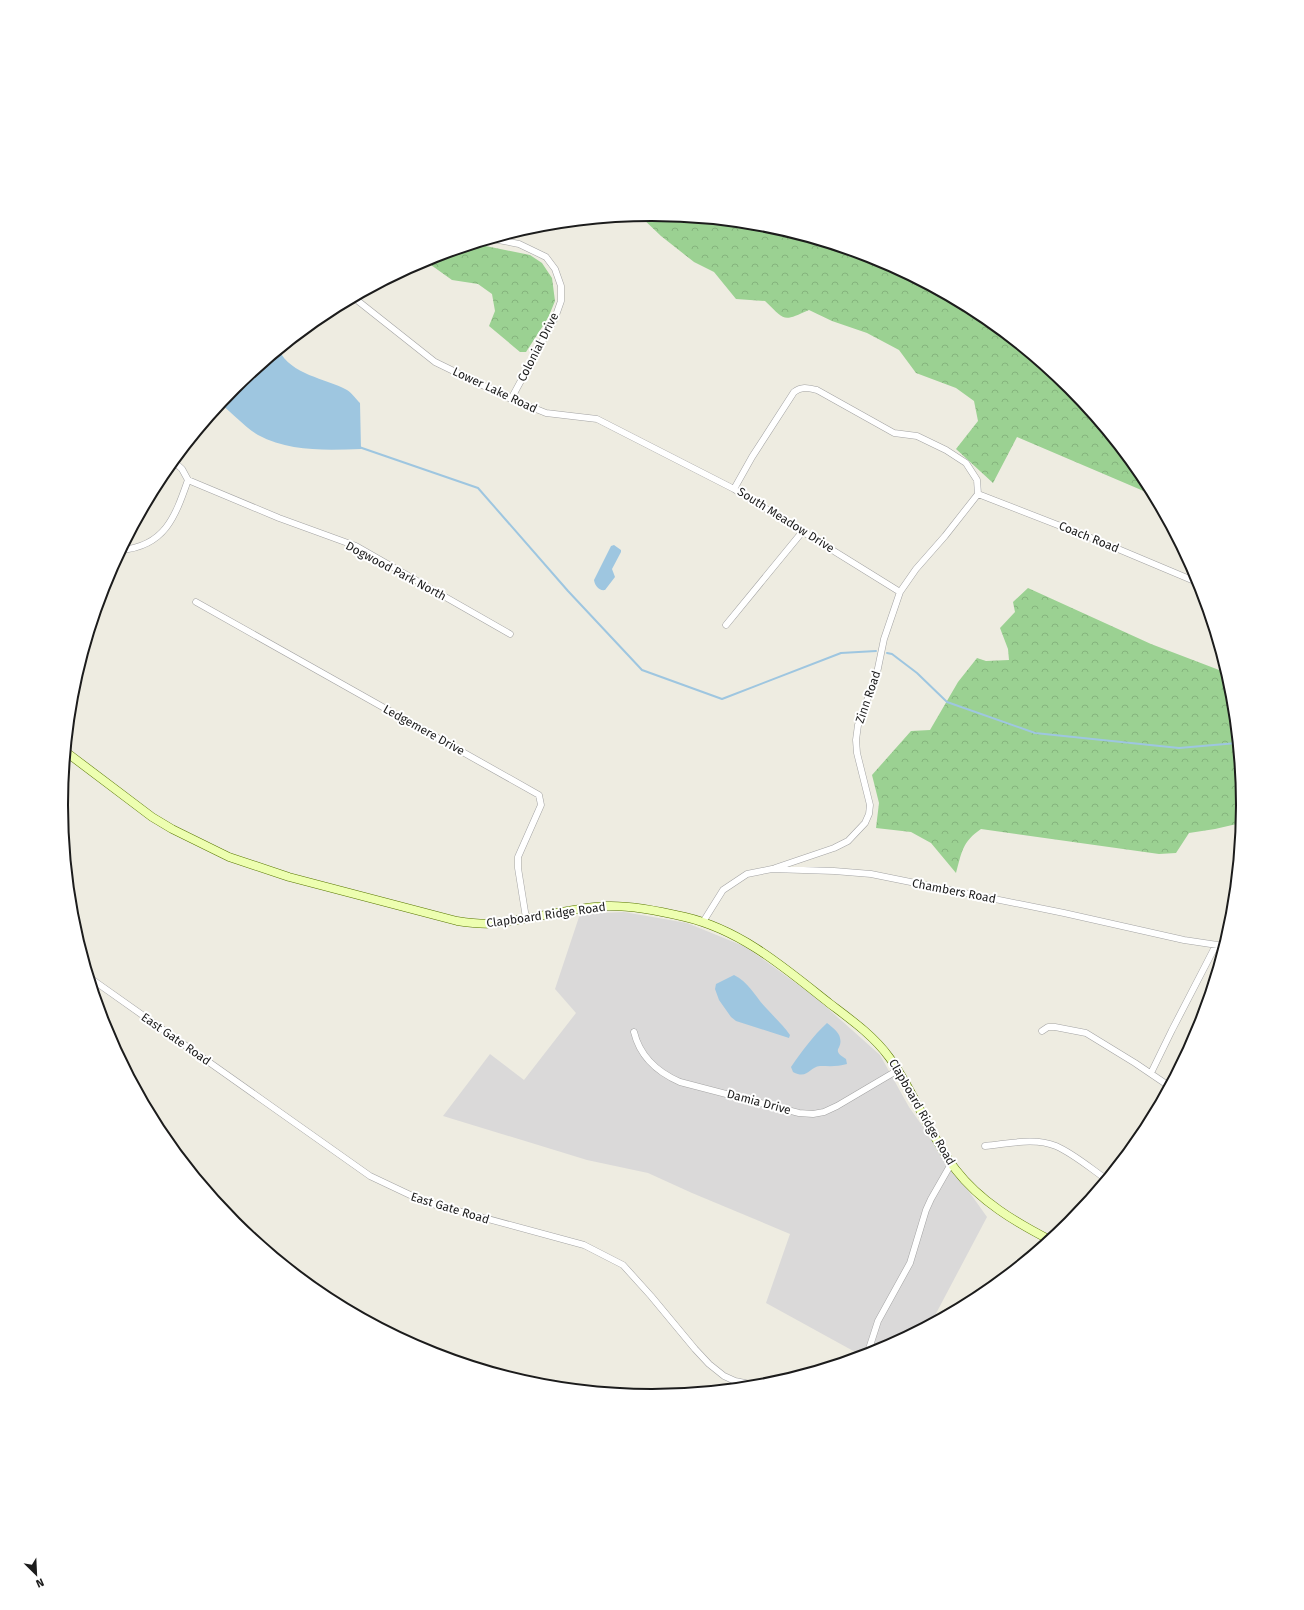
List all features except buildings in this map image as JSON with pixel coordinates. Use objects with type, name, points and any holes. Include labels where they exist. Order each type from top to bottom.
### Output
[{"type":"main road","name":"Clapboard Ridge Road","points":[[70,755],[152,817],[172,829],[229,857],[288,877],[449,920],[482,924],[497,923],[582,908],[607,906],[632,907],[658,911],[703,922],[743,940],[787,969],[863,1030],[879,1045],[898,1070],[952,1164],[972,1188],[1012,1219],[1045,1237]]},
{"type":"street","name":"Colonial Drive","points":[[503,240],[519,244],[546,257],[555,269],[561,286],[561,301],[555,318],[510,399]]},
{"type":"street","name":"Lower Lake Road","points":[[358,301],[435,362],[510,399],[546,413],[597,419],[734,489]]},
{"type":"street","name":"South Meadow Drive","points":[[900,592],[734,489],[752,457],[794,392],[800,388],[817,390],[894,433],[917,436],[946,450],[966,463],[977,480],[978,494]]},
{"type":"street","points":[[127,550],[133,549],[153,542],[166,528],[177,511],[188,480],[182,469],[178,465]]},
{"type":"street","name":"Dogwood Park North","points":[[188,480],[279,518],[356,546],[510,634]]},
{"type":"street","name":"Coach Road","points":[[978,494],[1099,541],[1191,580]]},
{"type":"street","name":"Zinn Road","points":[[772,869],[834,848],[848,841],[865,823],[869,814],[870,805],[856,740],[858,725],[876,673],[884,639],[900,592],[916,569],[946,536],[978,494]]},
{"type":"street","points":[[726,625],[803,532]]},
{"type":"street","name":"Ledgemere Drive","points":[[196,602],[539,795],[541,805],[518,857],[518,868],[526,918]]},
{"type":"street","name":"Chambers Road","points":[[703,922],[723,890],[747,874],[772,869],[871,874],[1216,945]]},
{"type":"street","points":[[1150,1073],[1216,945]]},
{"type":"street","name":"East Gate Road","points":[[96,982],[370,1176],[425,1202],[584,1245],[623,1265],[652,1296],[695,1349],[710,1364],[724,1376],[740,1382]]},
{"type":"street","points":[[1042,1031],[1048,1027],[1055,1027],[1086,1033],[1165,1084]]},
{"type":"street","name":"Damia Drive","points":[[634,1032],[637,1045],[652,1064],[664,1075],[680,1082],[800,1113],[813,1114],[829,1110],[898,1070]]},
{"type":"street","points":[[985,1146],[1030,1141],[1050,1144],[1071,1154],[1102,1176]]},
{"type":"street","points":[[869,1347],[878,1321],[910,1263],[930,1199],[952,1164]]},
{"type":"shaded area","points":[[624,912],[687,923],[746,947],[815,997],[880,1055],[909,1107],[987,1217],[935,1316],[910,1329],[856,1352],[766,1303],[790,1234],[648,1173],[587,1160],[443,1116],[490,1054],[524,1080],[576,1013],[555,989],[580,914]]},
{"type":"green space","points":[[645,221],[690,222],[766,232],[840,252],[875,265],[910,281],[944,299],[976,319],[1008,342],[1037,366],[1065,392],[1091,420],[1115,449],[1144,491],[1017,437],[993,483],[956,449],[978,421],[974,401],[956,388],[916,373],[899,350],[867,333],[832,321],[809,310],[789,318],[785,318],[777,313],[765,301],[736,299],[714,272],[694,262],[661,236]]},
{"type":"green space","points":[[485,246],[530,255],[542,263],[552,278],[555,301],[548,318],[526,352],[520,352],[489,326],[495,311],[492,294],[478,284],[452,280],[430,265]]},
{"type":"green space","points":[[1028,588],[1151,644],[1220,670],[1231,729],[1235,767],[1235,824],[1189,833],[1176,853],[1159,854],[981,829],[966,843],[956,873],[931,843],[911,832],[876,828],[879,803],[872,775],[911,731],[930,730],[958,682],[977,658],[986,661],[1009,660],[1008,649],[1000,628],[1015,612],[1013,602]]},
{"type":"water","points":[[282,354],[292,365],[309,375],[347,390],[360,403],[361,449],[335,450],[295,447],[270,441],[253,432],[225,407],[239,392]]},
{"type":"water","points":[[614,545],[621,550],[612,569],[615,577],[605,590],[601,590],[596,586],[594,580],[611,546]]},
{"type":"water","points":[[734,975],[748,986],[787,1031],[790,1035],[789,1038],[736,1021],[731,1017],[719,1000],[715,989],[716,984]]},
{"type":"water","points":[[827,1023],[839,1036],[840,1045],[838,1051],[841,1056],[846,1059],[847,1064],[820,1066],[802,1075],[793,1072],[791,1067],[817,1033]]},
{"type":"waterway","points":[[359,447],[478,488],[568,591],[642,670],[722,699],[841,653],[876,651]]},
{"type":"waterway","points":[[887,653],[892,654],[917,673],[947,702],[1035,733],[1179,748],[1233,743]]}]
